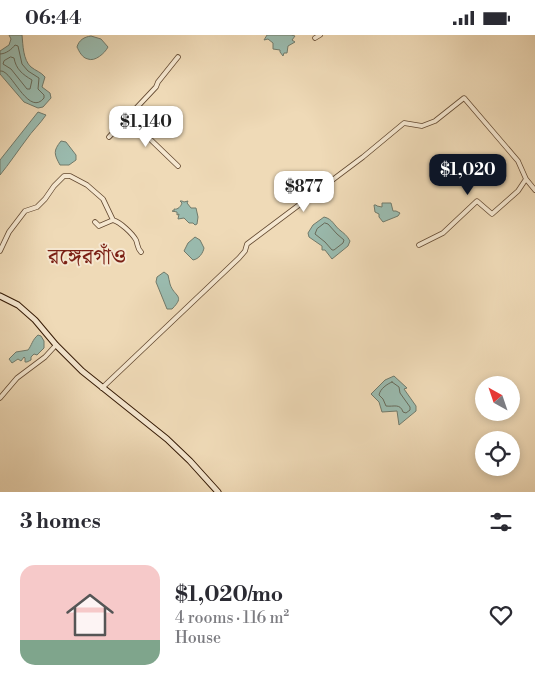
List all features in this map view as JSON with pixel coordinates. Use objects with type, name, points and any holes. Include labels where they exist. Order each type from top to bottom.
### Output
[{"type":"street","points":[[315,38],[320,35]]},
{"type":"street","points":[[109,137],[156,87],[178,57]]},
{"type":"street","points":[[102,388],[239,258],[245,251],[247,244],[404,123],[422,125],[435,121],[464,98],[518,161],[526,179],[535,191]]},
{"type":"street","points":[[128,117],[178,166]]},
{"type":"street","points":[[0,251],[8,231],[25,211],[37,207],[64,176],[70,175],[88,185],[103,199],[113,220],[120,223],[132,235],[136,240],[137,248],[141,252]]},
{"type":"street","points":[[419,245],[443,233],[476,201],[492,214],[518,191],[526,179]]},
{"type":"street","points":[[95,222],[99,226],[113,220]]},
{"type":"street","points":[[0,296],[18,305],[35,320],[82,371],[167,439],[218,492]]},
{"type":"street","points":[[0,398],[18,377],[45,357],[56,345]]},
{"type":"water","points":[[9,35],[22,35],[28,64],[45,77],[42,87],[50,93],[51,98],[43,107],[38,108],[24,102],[0,74],[0,51],[9,45],[11,39]]},
{"type":"water","points":[[267,35],[295,36],[292,40],[295,42],[288,46],[287,53],[284,53],[283,56],[280,50],[273,49],[273,43],[268,39],[264,40]]},
{"type":"water","points":[[91,36],[101,39],[108,47],[100,56],[91,60],[82,56],[77,47],[82,39]]},
{"type":"water","points":[[38,112],[46,115],[0,175],[0,160]]},
{"type":"water","points":[[61,141],[66,142],[76,155],[76,160],[69,165],[60,165],[56,158],[55,153]]},
{"type":"water","points":[[180,201],[188,201],[187,203],[191,208],[196,208],[197,224],[189,223],[184,218],[178,219],[179,214],[177,215],[177,212],[172,211],[180,206],[182,203]]},
{"type":"water","points":[[382,203],[391,203],[393,211],[400,213],[398,216],[383,222],[379,214],[375,212],[374,205],[382,207]]},
{"type":"water","points":[[324,217],[331,221],[350,241],[348,246],[332,259],[325,250],[322,250],[322,246],[309,237],[308,233],[313,225]]},
{"type":"water","points":[[195,237],[200,240],[204,248],[203,252],[193,260],[184,251],[188,243]]},
{"type":"water","points":[[164,272],[168,275],[172,288],[179,298],[172,309],[167,309],[156,282],[157,277]]},
{"type":"water","points":[[38,335],[44,341],[44,348],[37,355],[34,354],[31,360],[27,362],[25,362],[24,357],[21,361],[18,359],[12,363],[9,359],[16,352],[28,350]]},
{"type":"water","points":[[394,376],[407,388],[404,389],[416,406],[416,411],[399,425],[397,411],[382,412],[379,402],[371,394],[385,380]]},
{"type":"district","name":"রঙ্গেরগাঁও","points":[[87,257]]}]
